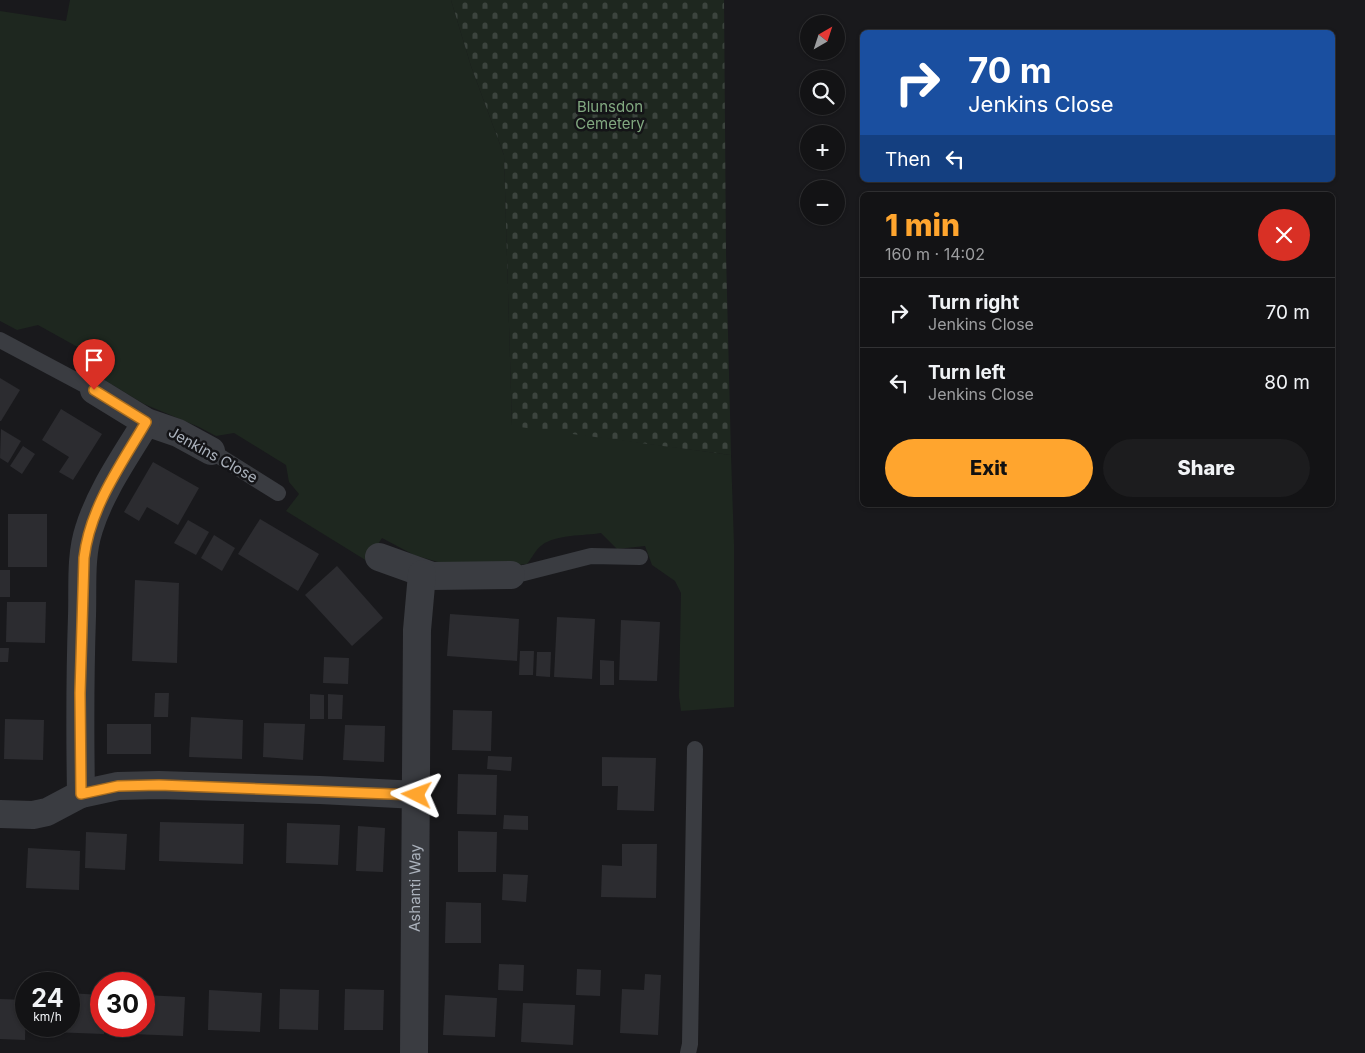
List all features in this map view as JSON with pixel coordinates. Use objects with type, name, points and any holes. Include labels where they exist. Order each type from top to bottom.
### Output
[{"type":"street","name":"Jenkins Close","points":[[94,390],[146,422],[178,433],[211,451]]},
{"type":"street","points":[[81,794],[80,693],[86,542],[95,512],[146,422]]},
{"type":"street","points":[[379,557],[422,574],[441,577],[511,574]]},
{"type":"street","name":"Ashanti Way","points":[[414,1053],[417,630],[422,574]]},
{"type":"street","points":[[0,814],[33,815],[47,812],[81,794],[118,786],[159,785],[417,795]]},
{"type":"lane","name":"Jenkins Close","points":[[0,340],[94,390]]},
{"type":"lane","name":"Jenkins Close","points":[[211,451],[278,493]]},
{"type":"lane","points":[[511,574],[524,573],[591,556],[640,557]]},
{"type":"lane","points":[[688,1053],[690,1044],[695,749]]},
{"type":"green space","points":[[70,0],[451,0],[471,66],[504,155],[512,425],[731,455],[734,544],[734,707],[681,711],[679,696],[681,593],[675,581],[652,565],[645,546],[617,549],[601,533],[563,537],[548,541],[542,545],[527,564],[509,566],[441,563],[414,555],[382,538],[367,561],[286,511],[299,494],[289,482],[286,465],[234,433],[216,436],[144,404],[92,371],[83,350],[38,325],[17,330],[0,321],[0,11],[66,21]]},
{"type":"green space","name":"Blunsdon Cemetery","points":[[451,0],[724,0],[726,254],[731,455],[512,426],[504,155],[471,66]]},
{"type":"building","points":[[0,378],[20,390],[1,421],[0,421]]},
{"type":"building","points":[[61,409],[102,434],[73,480],[59,472],[69,457],[42,440]]},
{"type":"building","points":[[1,429],[21,441],[8,463],[0,458]]},
{"type":"building","points":[[23,446],[35,454],[22,474],[10,466]]},
{"type":"building","points":[[153,462],[199,488],[178,525],[147,507],[139,521],[124,512]]},
{"type":"building","points":[[8,514],[47,514],[47,567],[8,567]]},
{"type":"building","points":[[260,519],[319,554],[298,591],[238,554]]},
{"type":"building","points":[[188,520],[209,532],[196,555],[174,543]]},
{"type":"building","points":[[214,535],[235,548],[222,571],[201,558]]},
{"type":"building","points":[[337,566],[383,618],[352,646],[305,595]]},
{"type":"building","points":[[0,570],[10,570],[10,597],[0,597]]},
{"type":"building","points":[[135,580],[179,583],[177,663],[132,661]]},
{"type":"building","points":[[7,602],[46,602],[45,643],[6,642]]},
{"type":"building","points":[[450,614],[519,619],[517,661],[447,656]]},
{"type":"building","points":[[557,617],[595,619],[592,679],[554,677]]},
{"type":"building","points":[[621,620],[660,622],[657,681],[619,680]]},
{"type":"building","points":[[0,648],[9,648],[8,662],[0,662]]},
{"type":"building","points":[[520,651],[534,651],[533,675],[519,675]]},
{"type":"building","points":[[537,652],[551,652],[550,677],[536,676]]},
{"type":"building","points":[[324,657],[349,658],[348,684],[323,683]]},
{"type":"building","points":[[600,660],[614,661],[614,685],[600,685]]},
{"type":"building","points":[[155,693],[169,693],[168,717],[154,717]]},
{"type":"building","points":[[310,694],[324,695],[324,719],[310,719]]},
{"type":"building","points":[[328,694],[343,695],[342,719],[328,719]]},
{"type":"building","points":[[453,710],[492,711],[491,751],[452,750]]},
{"type":"building","points":[[191,717],[243,720],[242,759],[189,757]]},
{"type":"building","points":[[5,719],[44,720],[43,760],[4,759]]},
{"type":"building","points":[[264,723],[305,724],[303,760],[263,757]]},
{"type":"building","points":[[107,724],[151,724],[151,754],[107,754]]},
{"type":"building","points":[[345,725],[385,726],[384,762],[343,760]]},
{"type":"building","points":[[488,756],[512,757],[511,771],[487,769]]},
{"type":"building","points":[[602,757],[656,758],[654,811],[617,810],[618,786],[602,786]]},
{"type":"building","points":[[458,774],[497,775],[496,815],[457,814]]},
{"type":"building","points":[[504,815],[528,816],[528,830],[503,829]]},
{"type":"building","points":[[160,822],[244,824],[243,864],[159,861]]},
{"type":"building","points":[[287,823],[340,825],[338,865],[286,863]]},
{"type":"building","points":[[358,826],[385,828],[383,872],[356,871]]},
{"type":"building","points":[[458,831],[497,832],[496,872],[458,872]]},
{"type":"building","points":[[86,832],[127,834],[125,870],[85,868]]},
{"type":"building","points":[[622,844],[657,844],[656,898],[601,897],[602,865],[622,866]]},
{"type":"building","points":[[28,848],[80,851],[79,890],[26,888]]},
{"type":"building","points":[[503,874],[528,875],[526,902],[502,900]]},
{"type":"building","points":[[446,902],[481,903],[481,943],[445,943]]},
{"type":"building","points":[[499,964],[524,965],[523,991],[498,990]]},
{"type":"building","points":[[577,969],[601,970],[600,996],[576,995]]},
{"type":"building","points":[[645,974],[661,975],[658,1035],[620,1033],[622,989],[644,990]]},
{"type":"building","points":[[280,989],[319,990],[318,1030],[279,1029]]},
{"type":"building","points":[[345,989],[384,990],[383,1030],[344,1030]]},
{"type":"building","points":[[209,990],[262,993],[260,1032],[208,1030]]},
{"type":"building","points":[[80,994],[90,994],[90,1033],[80,1033]]},
{"type":"building","points":[[445,995],[497,998],[495,1037],[443,1035]]},
{"type":"building","points":[[155,996],[185,997],[183,1036],[155,1035]]},
{"type":"building","points":[[0,999],[15,1000],[15,1037],[25,1037],[25,1040],[0,1039]]},
{"type":"building","points":[[523,1003],[575,1005],[573,1045],[521,1042]]},
{"type":"route","points":[[94,390],[146,422],[95,512],[86,542],[80,693],[81,794],[118,786],[159,785],[417,795]]}]
